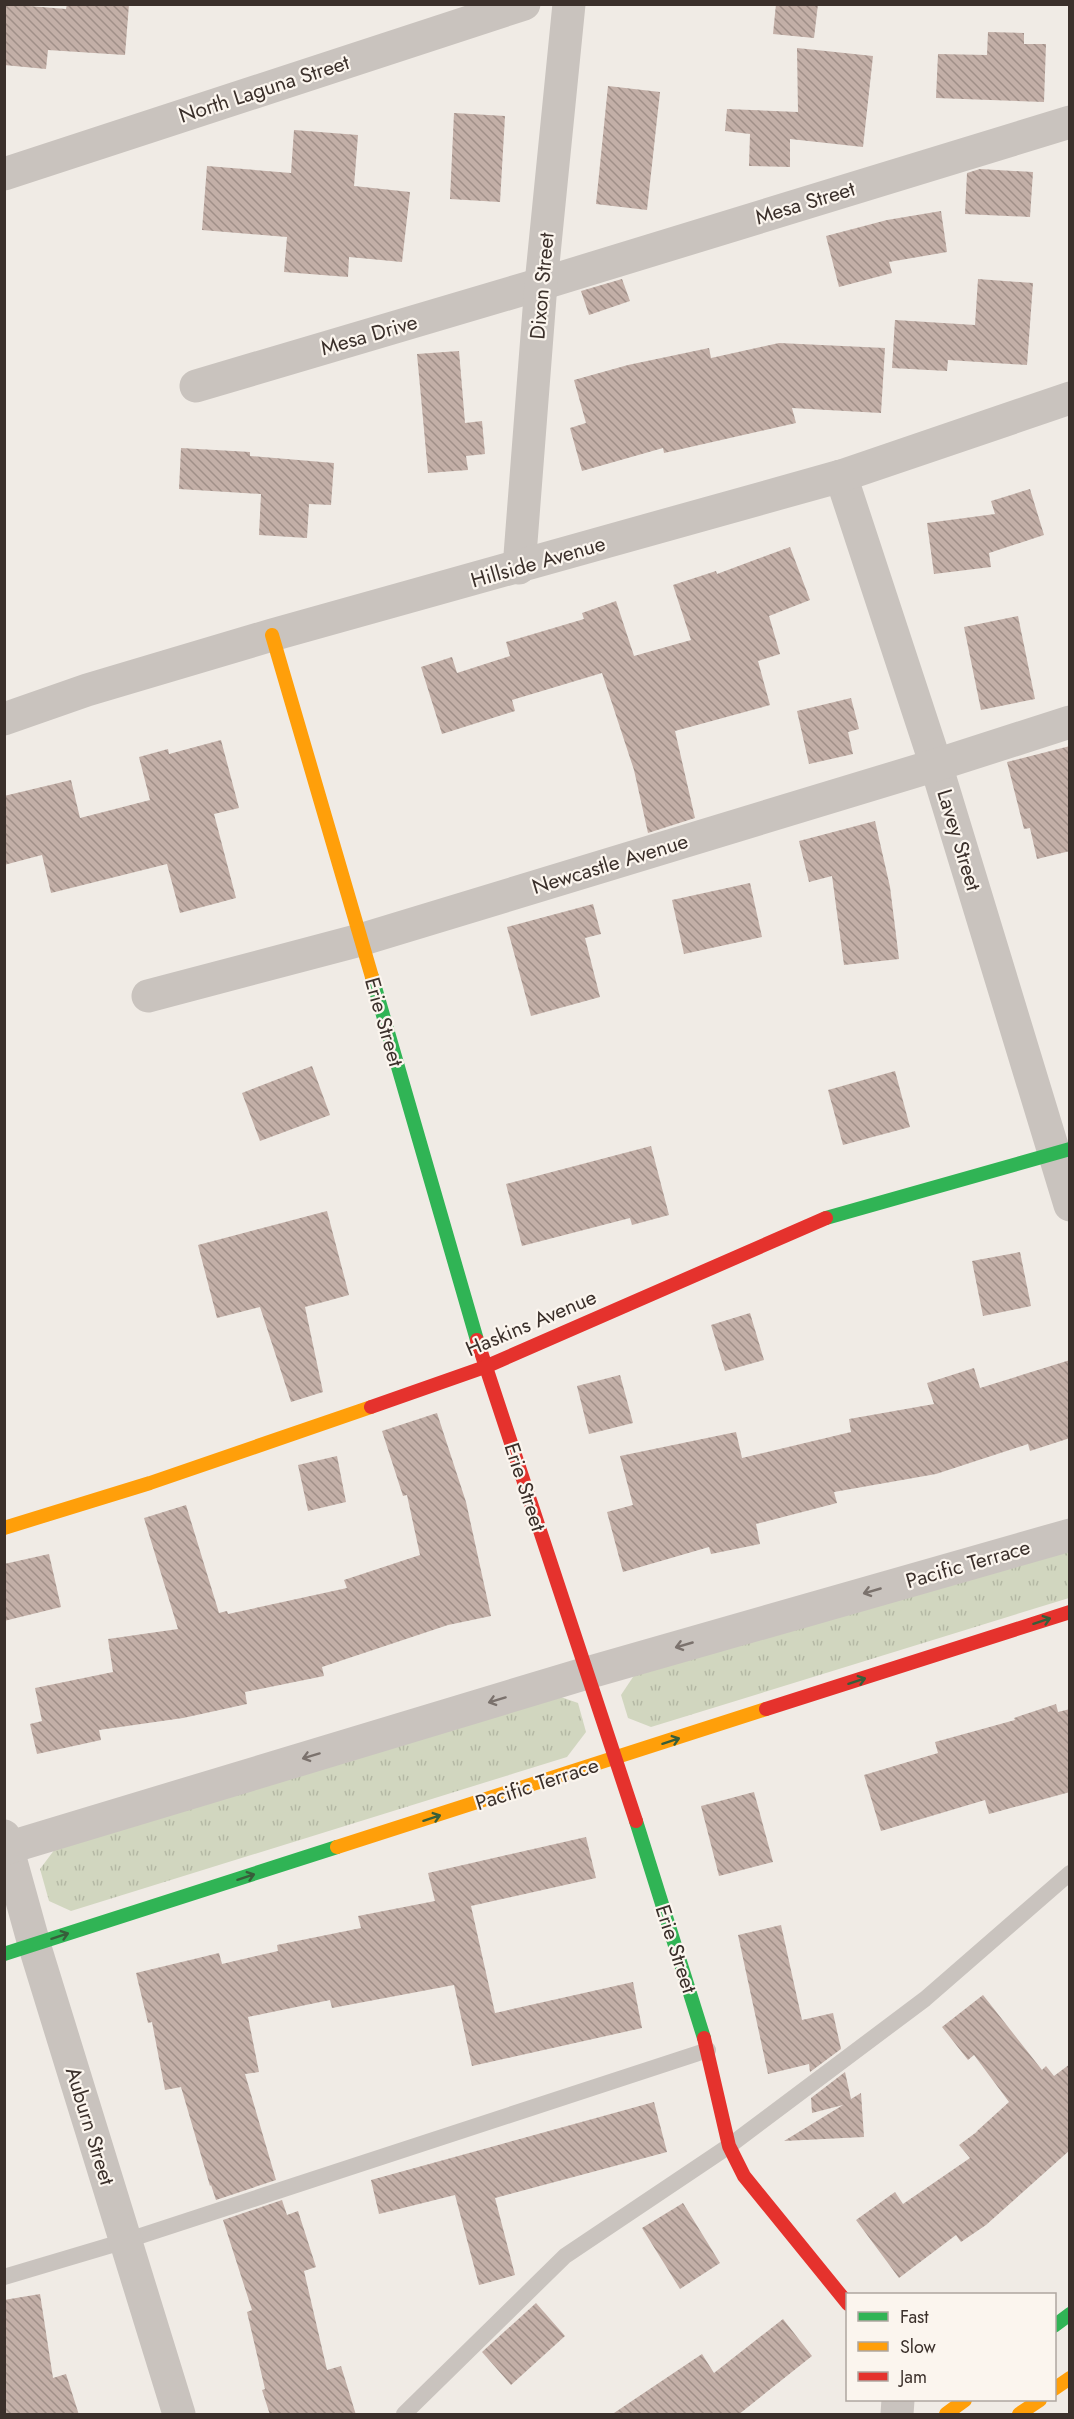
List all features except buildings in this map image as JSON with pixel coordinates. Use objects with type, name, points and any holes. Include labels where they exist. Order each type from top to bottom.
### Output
[{"type":"street","name":"North Laguna Street","points":[[4,174],[524,4]]},
{"type":"street","name":"Dixon Street","points":[[519,568],[542,284],[569,4]]},
{"type":"street","name":"Mesa Street","points":[[542,284],[1070,122]]},
{"type":"street","name":"Mesa Drive","points":[[196,386],[542,284]]},
{"type":"street","name":"Hillside Avenue","points":[[4,719],[87,690],[272,635],[519,568],[841,476],[1070,398]]},
{"type":"street","name":"Lavey Street","points":[[841,476],[1061,1151],[1070,1205]]},
{"type":"street","name":"Erie Street","points":[[272,635],[485,1367],[616,1759],[708,2050],[729,2146],[744,2176],[846,2302]]},
{"type":"street","name":"Newcastle Avenue","points":[[148,996],[360,940],[1070,722]]},
{"type":"street","name":"Haskins Avenue","points":[[4,1528],[150,1483],[485,1367],[826,1218],[1061,1151]]},
{"type":"street","name":"Pacific Terrace","points":[[6,1844],[587,1673],[1070,1535]]},
{"type":"street","name":"Pacific Terrace","points":[[19,1949],[1070,1612]]},
{"type":"street","name":"Auburn Street","points":[[6,1844],[19,1949],[125,2241],[179,2415]]},
{"type":"street","points":[[1056,2324],[1070,2314]]},
{"type":"street","points":[[1056,2388],[1070,2378]]},
{"type":"street","points":[[946,2415],[964,2401]]},
{"type":"street","points":[[1019,2415],[1039,2401]]},
{"type":"lane","points":[[404,2415],[565,2256],[729,2146],[925,1999],[1070,1873]]},
{"type":"lane","points":[[4,2277],[125,2241],[708,2050]]},
{"type":"green space","points":[[1069,1539],[1069,1598],[651,1727],[628,1718],[621,1695],[635,1674]]},
{"type":"green space","points":[[552,1694],[578,1703],[586,1732],[567,1757],[71,1911],[49,1901],[40,1869],[55,1849]]},
{"type":"traffic: fast","points":[[372,977],[477,1340]]},
{"type":"traffic: fast","points":[[826,1218],[1070,1149]]},
{"type":"traffic: fast","points":[[636,1821],[704,2038]]},
{"type":"traffic: fast","points":[[4,1954],[337,1847]]},
{"type":"traffic: fast","points":[[1056,2324],[1070,2314]]},
{"type":"traffic: slow","points":[[272,635],[372,977]]},
{"type":"traffic: slow","points":[[4,1528],[150,1483],[371,1407]]},
{"type":"traffic: slow","points":[[337,1847],[766,1709]]},
{"type":"traffic: slow","points":[[1056,2388],[1070,2378]]},
{"type":"traffic: slow","points":[[946,2414],[964,2401]]},
{"type":"traffic: slow","points":[[1019,2414],[1038,2401]]},
{"type":"traffic: jam","points":[[371,1407],[485,1367],[826,1218]]},
{"type":"traffic: jam","points":[[477,1340],[636,1821]]},
{"type":"traffic: jam","points":[[766,1709],[1070,1612]]},
{"type":"traffic: jam","points":[[704,2038],[729,2146],[744,2176],[846,2302]]}]
